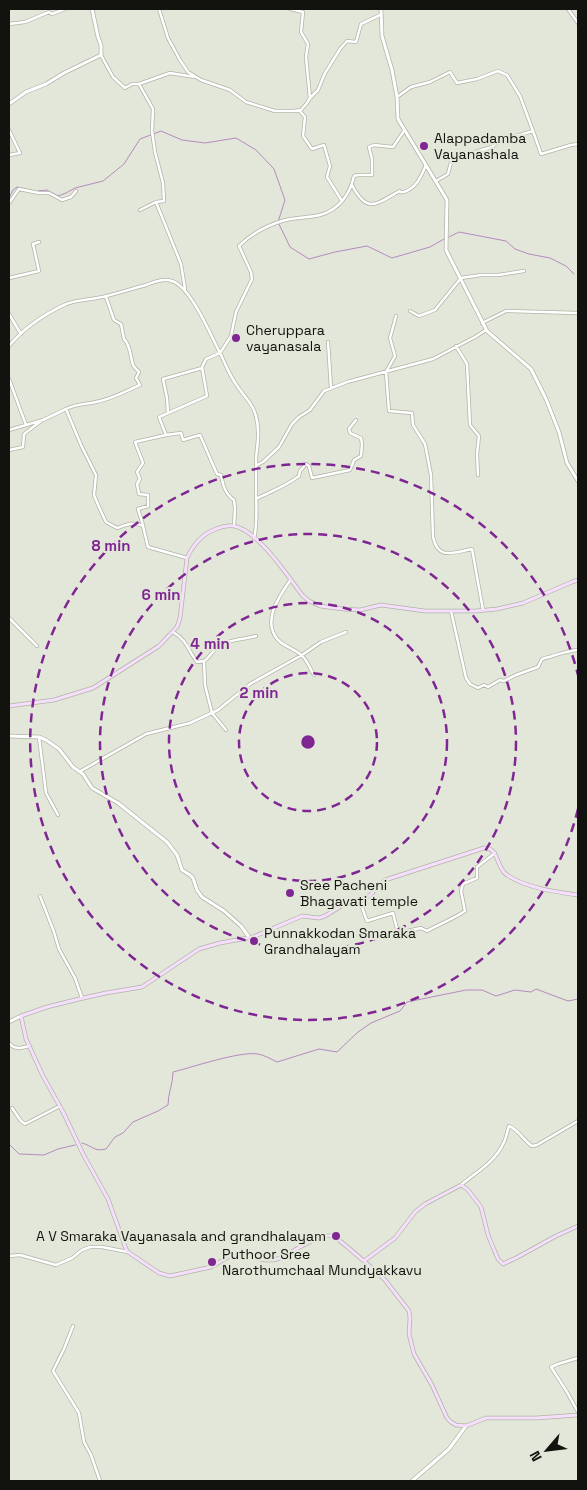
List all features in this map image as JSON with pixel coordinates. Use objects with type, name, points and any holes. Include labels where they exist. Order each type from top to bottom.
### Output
[{"type":"main road","points":[[9,706],[54,700],[93,688],[158,646],[177,627],[180,618],[187,558],[190,550],[203,535],[223,527],[234,526],[242,529],[254,538],[269,552],[303,596],[309,601],[329,608],[351,610],[381,605],[425,611],[497,609],[523,603],[578,580]]},
{"type":"main road","points":[[578,895],[545,890],[515,879],[501,870],[495,853],[489,848],[484,848],[385,880],[369,896],[343,905],[325,916],[319,918],[302,916],[261,933],[199,949],[142,988],[82,998],[21,1016],[29,1046],[97,1182],[108,1199],[116,1225],[128,1252],[159,1273],[170,1276],[211,1267],[235,1253],[267,1260],[277,1259],[327,1235],[334,1237],[385,1280],[409,1311],[411,1346],[447,1418],[456,1425],[466,1426],[486,1418],[536,1418],[578,1413]]},
{"type":"main road","points":[[364,1261],[395,1238],[415,1212],[425,1204],[462,1186],[468,1190],[481,1207],[488,1236],[498,1259],[503,1264],[578,1226]]},
{"type":"street","points":[[9,24],[25,22],[49,12],[52,14],[65,9]]},
{"type":"street","points":[[92,9],[101,45],[101,56],[114,76],[125,88],[170,72],[198,78],[230,90],[246,102],[275,111],[301,110],[318,90],[325,73],[340,49],[347,41],[356,42],[362,24],[380,15]]},
{"type":"street","points":[[159,9],[168,38],[180,60],[188,72],[198,78]]},
{"type":"street","points":[[290,9],[303,12],[301,32],[308,44],[306,57],[310,98]]},
{"type":"street","points":[[381,9],[382,36],[392,70],[397,97],[398,119],[447,200],[446,250],[486,330],[531,369],[546,399],[559,432],[567,463],[578,481]]},
{"type":"street","points":[[568,9],[578,23]]},
{"type":"street","points":[[9,104],[26,92],[101,56]]},
{"type":"street","points":[[397,97],[411,87],[430,82],[450,72],[458,83],[498,71],[507,75],[520,96],[541,154],[578,144]]},
{"type":"street","points":[[139,84],[153,109],[152,131],[163,183],[164,201],[156,202],[140,210]]},
{"type":"street","points":[[299,110],[305,118],[303,136],[312,149],[324,145],[330,166],[327,177],[342,201]]},
{"type":"street","points":[[9,130],[20,153],[9,155]]},
{"type":"street","points":[[166,435],[159,417],[207,396],[202,368],[206,359],[220,353],[231,336],[236,312],[252,279],[251,272],[239,246],[250,236],[278,223],[322,215],[337,207],[349,193],[354,176],[372,175],[372,159],[369,148],[374,145],[392,147],[404,131]]},
{"type":"street","points":[[436,181],[448,174],[451,162],[461,156],[492,147],[499,142],[533,131]]},
{"type":"street","points":[[352,185],[357,194],[366,203],[374,204],[385,201],[399,192],[404,192],[414,186],[426,165]]},
{"type":"street","points":[[9,203],[19,189],[49,193],[62,200],[71,197],[76,191]]},
{"type":"street","points":[[156,202],[182,264],[184,289]]},
{"type":"street","points":[[9,278],[39,270],[33,244],[39,242]]},
{"type":"street","points":[[410,311],[418,316],[435,310],[461,278],[524,271]]},
{"type":"street","points":[[9,346],[38,320],[66,304],[167,280],[173,281],[184,289],[205,322],[231,377],[255,414],[259,438],[256,489],[258,498],[254,538]]},
{"type":"street","points":[[9,430],[43,420],[72,406],[107,399],[140,385],[136,378],[139,372],[133,366],[121,324],[114,320],[105,296]]},
{"type":"street","points":[[482,323],[506,310],[578,313]]},
{"type":"street","points":[[9,314],[21,334]]},
{"type":"street","points":[[396,316],[390,338],[395,356],[386,372],[389,411],[412,413],[413,425],[424,444],[431,475],[435,546],[441,552],[447,554],[472,548],[483,610]]},
{"type":"street","points":[[257,465],[280,447],[292,424],[312,407],[324,391],[346,382],[434,359],[486,330]]},
{"type":"street","points":[[328,342],[331,388]]},
{"type":"street","points":[[456,346],[467,364],[470,425],[479,436],[477,454],[478,475]]},
{"type":"street","points":[[168,413],[163,379],[202,368]]},
{"type":"street","points":[[9,379],[26,425]]},
{"type":"street","points":[[66,409],[96,475],[94,495],[106,522],[117,528],[130,524],[140,524],[145,531]]},
{"type":"street","points":[[9,450],[23,447],[24,434],[43,420]]},
{"type":"street","points":[[258,498],[294,480],[299,476],[300,471],[306,464],[309,466],[312,478],[350,470],[354,460],[361,456],[361,438],[350,432],[349,429],[356,420]]},
{"type":"street","points":[[187,558],[148,547],[138,509],[148,506],[148,494],[139,494],[138,484],[140,479],[137,472],[143,463],[135,442],[181,433],[183,440],[200,435],[217,474],[221,475],[228,496],[234,500],[236,509],[234,526]]},
{"type":"street","points":[[291,579],[277,602],[272,616],[272,628],[279,641],[302,655],[314,675]]},
{"type":"street","points":[[451,611],[466,678],[470,684],[478,688],[484,685],[488,687],[500,680],[504,681],[538,667],[542,659],[554,657],[566,651],[578,650]]},
{"type":"street","points":[[9,618],[36,646]]},
{"type":"street","points":[[173,632],[182,638],[197,662],[204,661],[210,657],[215,649],[223,644],[256,636]]},
{"type":"street","points":[[79,772],[146,734],[190,723],[218,710],[250,684],[302,655],[321,642],[346,632]]},
{"type":"street","points":[[204,661],[205,685],[212,713],[226,730]]},
{"type":"street","points":[[9,736],[39,737],[59,749],[73,767],[83,774],[92,788],[118,803],[167,842],[177,855],[182,870],[195,880],[197,890],[202,897],[224,911],[249,936]]},
{"type":"street","points":[[39,737],[46,793],[58,815]]},
{"type":"street","points":[[359,899],[367,921],[392,913],[398,933],[421,928],[427,931],[465,911],[461,891],[463,884],[477,878],[477,867],[495,853]]},
{"type":"street","points":[[40,896],[59,949],[75,978],[82,998]]},
{"type":"street","points":[[9,1022],[21,1016]]},
{"type":"street","points":[[9,1042],[11,1046],[16,1048],[29,1046]]},
{"type":"street","points":[[12,1108],[25,1124],[60,1106]]},
{"type":"street","points":[[462,1186],[485,1167],[504,1144],[509,1126],[516,1129],[526,1143],[532,1146],[537,1145],[578,1121]]},
{"type":"street","points":[[9,1256],[20,1255],[56,1265],[90,1247],[102,1247],[128,1252]]},
{"type":"street","points":[[73,1326],[53,1371],[79,1413],[84,1442],[91,1455],[100,1481]]},
{"type":"street","points":[[578,1358],[551,1368],[578,1413]]},
{"type":"street","points":[[412,1481],[449,1449],[466,1426]]},
{"type":"waterway","points":[[38,191],[47,190],[58,196],[75,188],[103,181],[124,164],[140,139],[161,131],[182,140],[205,143],[236,138],[256,150],[274,169],[285,200],[278,222],[290,247],[309,259],[367,246],[392,258],[430,247],[444,239]]},
{"type":"waterway","points":[[9,198],[17,187],[34,191]]},
{"type":"waterway","points":[[449,237],[459,232],[506,241],[515,249],[550,258],[566,266],[574,274]]},
{"type":"waterway","points":[[82,1143],[96,1149],[106,1149],[115,1137],[123,1133],[133,1122],[168,1105],[173,1072],[240,1055],[258,1054],[277,1062],[319,1049],[337,1052],[358,1032],[371,1023],[400,1011],[407,1002],[466,990],[482,990],[496,996],[515,990],[531,992],[536,989],[568,1001],[578,999]]},
{"type":"waterway","points":[[9,1144],[19,1154],[44,1155],[75,1145]]},
{"type":"place","name":"Alappadamba Vayanashala","points":[[424,146]]},
{"type":"place","name":"Cheruppara vayanasala","points":[[236,338]]},
{"type":"place","name":"Sree Pacheni Bhagavati temple","points":[[290,893]]},
{"type":"place","name":"Punnakkodan Smaraka Grandhalayam","points":[[254,941]]},
{"type":"place","name":"A V Smaraka Vayanasala and grandhalayam","points":[[336,1236]]},
{"type":"place","name":"Puthoor Sree Narothumchaal Mundyakkavu","points":[[212,1262]]}]
